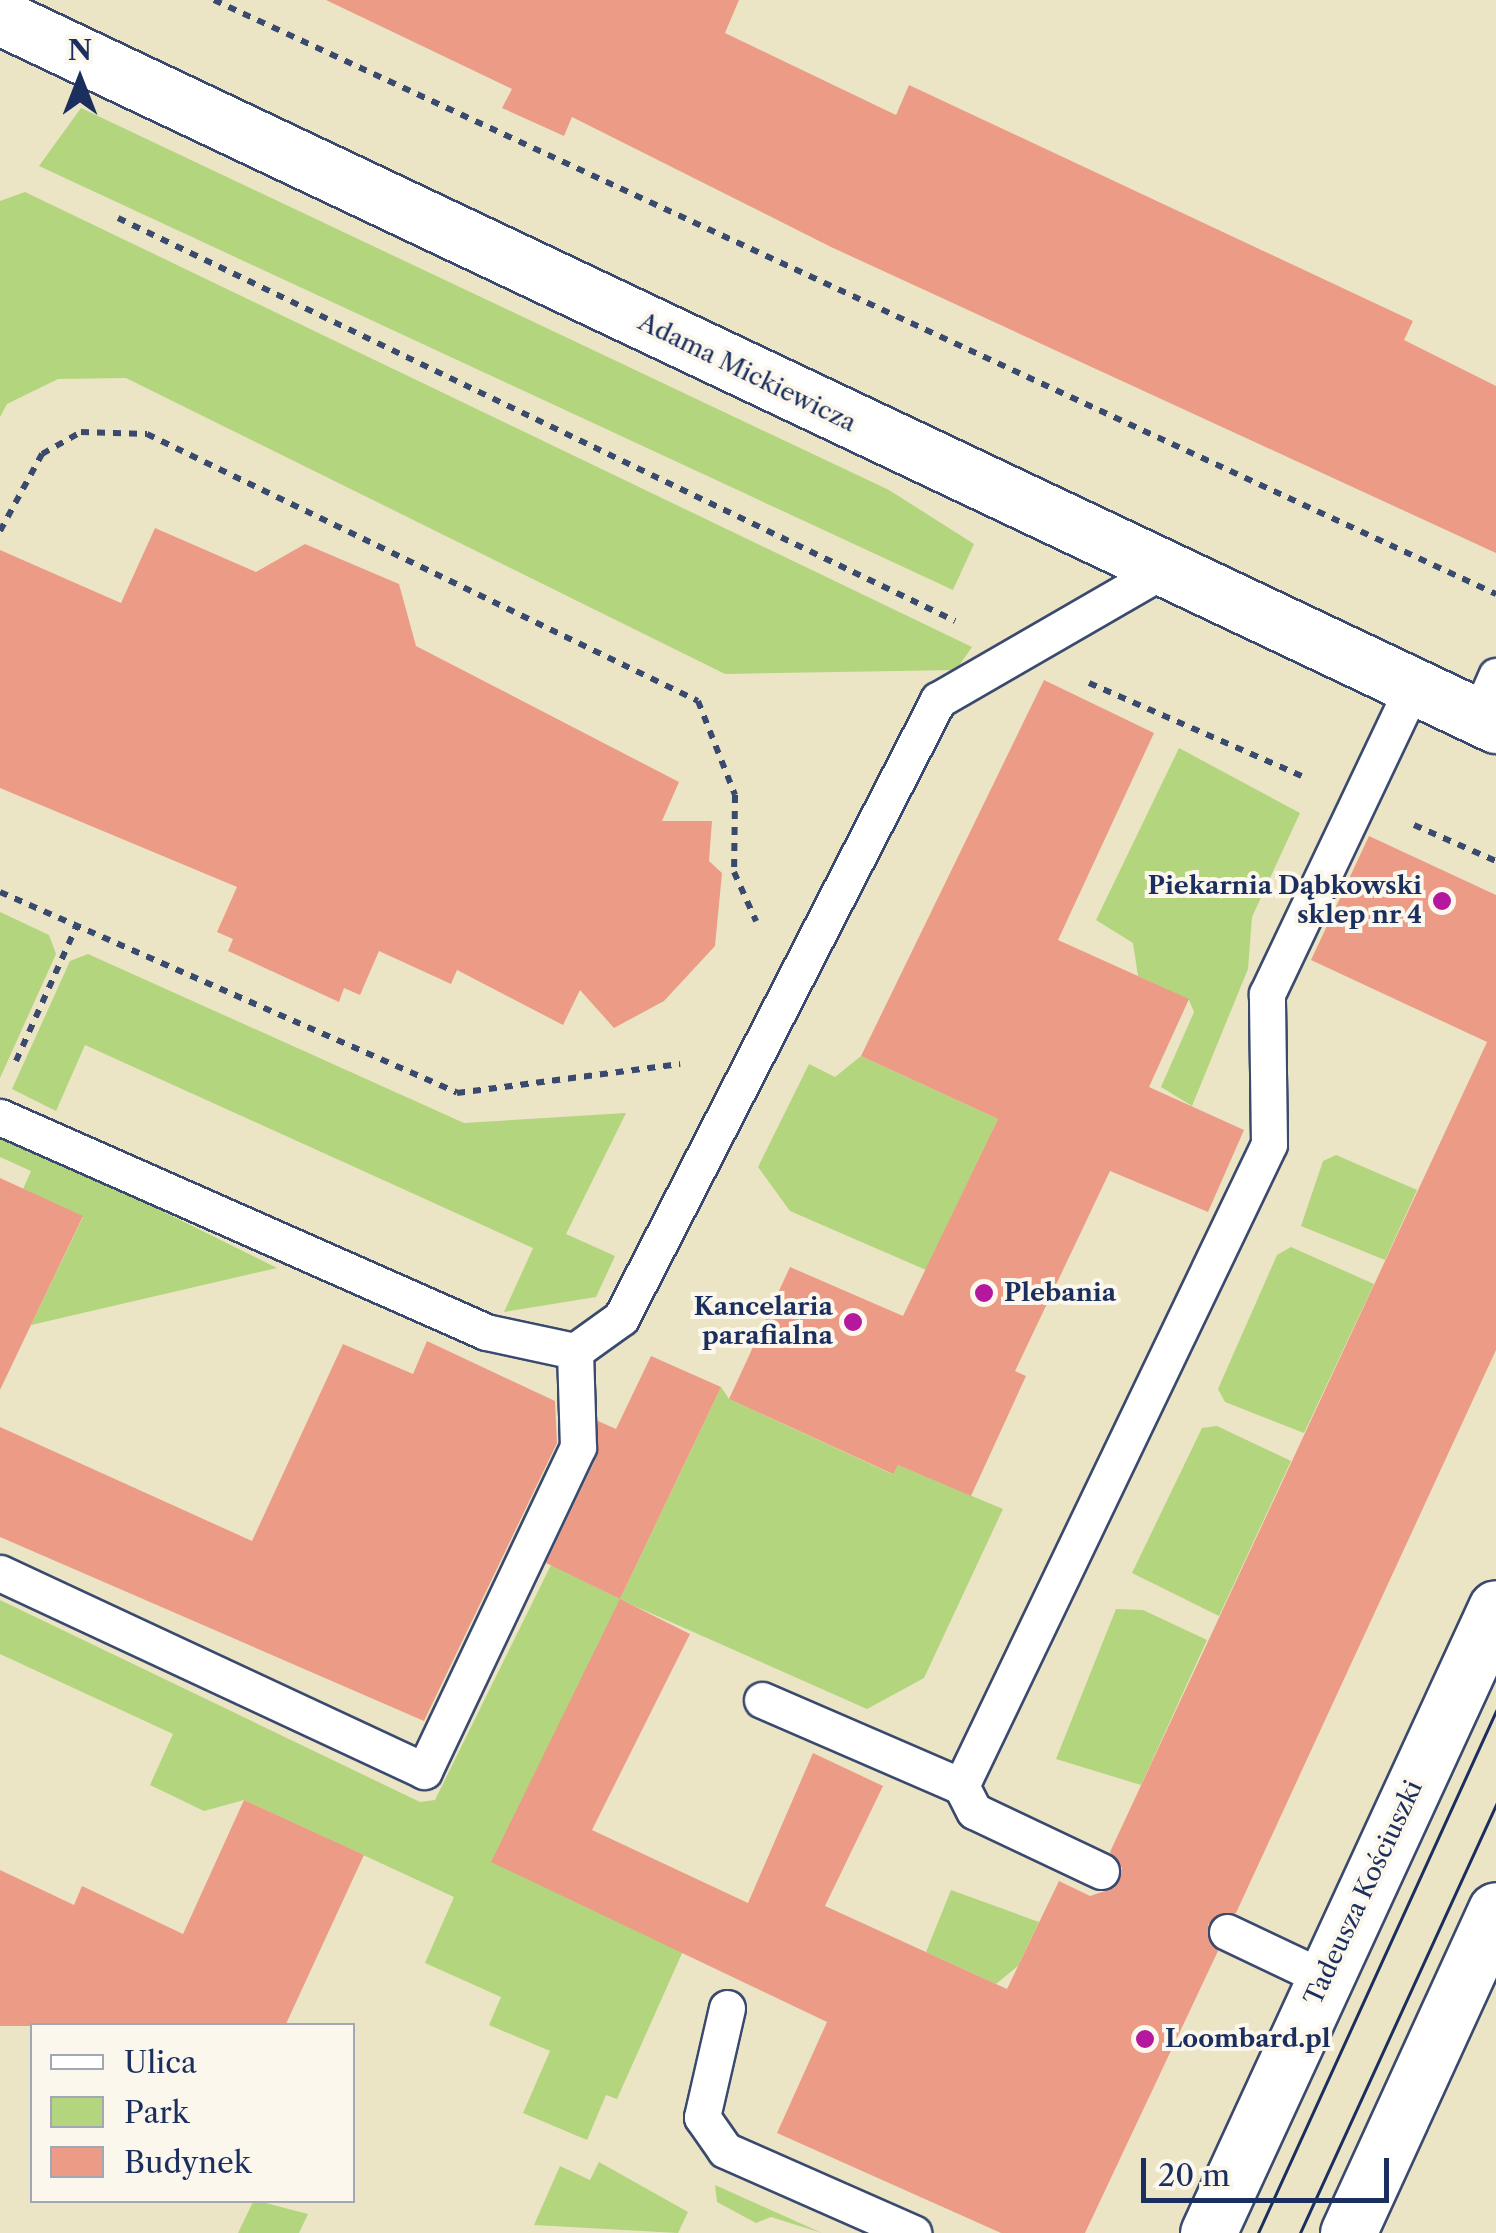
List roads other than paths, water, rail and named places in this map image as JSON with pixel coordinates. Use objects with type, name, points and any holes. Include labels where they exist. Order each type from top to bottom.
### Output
[{"type":"street","name":"Adama Mickiewicza","points":[[0,17],[1160,571],[1414,686],[1490,706]]},
{"type":"street","name":"Tadeusza Kościuszki","points":[[1208,2233],[1496,1608]]},
{"type":"street","points":[[1348,2233],[1496,1910]]},
{"type":"lane","points":[[0,1117],[486,1332],[575,1351],[621,1318],[938,700],[1160,571]]},
{"type":"lane","points":[[961,1786],[1269,1144],[1267,994],[1414,686]]},
{"type":"lane","points":[[0,1573],[424,1771],[578,1447],[575,1351]]},
{"type":"lane","points":[[762,1700],[961,1786],[974,1811],[1101,1871]]},
{"type":"lane","points":[[1227,1932],[1324,1978]]},
{"type":"lane","points":[[727,2008],[702,2117],[725,2150],[913,2233]]},
{"type":"tram line","points":[[1258,2233],[1496,1711]]},
{"type":"tram line","points":[[1300,2233],[1496,1804]]},
{"type":"place","name":"Piekarnia Dąbkowski sklep nr 4","points":[[1442,901]]},
{"type":"place","name":"Plebania","points":[[984,1293]]},
{"type":"place","name":"Kancelaria parafialna","points":[[853,1322]]},
{"type":"place","name":"Loombard.pl","points":[[1145,2039]]}]
